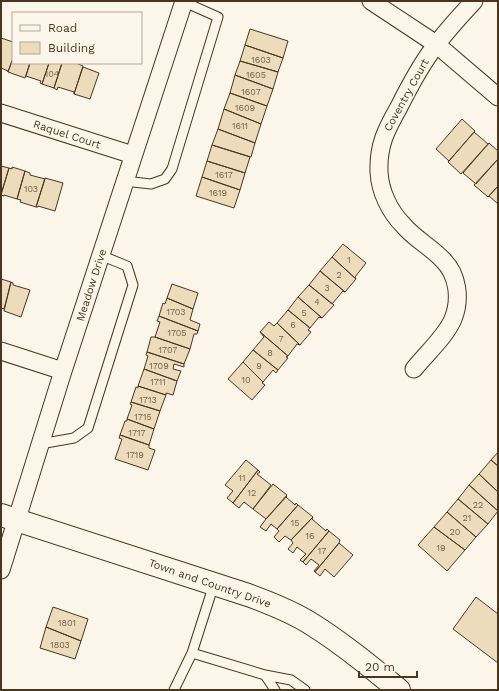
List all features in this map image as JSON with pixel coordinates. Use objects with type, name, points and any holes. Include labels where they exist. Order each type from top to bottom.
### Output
[{"type":"street","points":[[371,1],[436,44],[498,97]]},
{"type":"street","name":"Coventry Court","points":[[414,369],[447,330],[453,319],[458,304],[457,288],[453,273],[444,260],[404,227],[392,212],[383,194],[379,174],[380,154],[384,134],[413,78],[436,44],[474,1]]},
{"type":"street","name":"Meadow Drive","points":[[1,570],[9,518],[40,444],[124,181],[184,2]]},
{"type":"street","name":"Raquel Court","points":[[1,113],[133,155]]},
{"type":"street","points":[[1,351],[63,371]]},
{"type":"street","name":"Town and Country Drive","points":[[9,518],[214,584],[277,606],[312,624],[344,646],[399,690]]},
{"type":"lane","points":[[124,181],[151,184],[165,178],[172,169],[218,16],[184,2]]},
{"type":"lane","points":[[40,444],[74,438],[88,428],[133,285],[127,266],[100,255]]},
{"type":"lane","points":[[174,690],[192,653],[214,584]]},
{"type":"lane","points":[[192,653],[265,675],[291,680],[305,690]]},
{"type":"lane","points":[[265,675],[275,690]]},
{"type":"building","points":[[250,29],[288,41],[283,58],[245,45]]},
{"type":"building","points":[[1,38],[12,42],[12,61],[8,72],[1,68]]},
{"type":"building","points":[[245,45],[283,58],[278,72],[240,61]]},
{"type":"building","points":[[12,61],[12,64],[30,64],[25,78],[8,72]]},
{"type":"building","points":[[240,61],[278,72],[273,89],[235,75]]},
{"type":"building","points":[[30,64],[49,64],[42,84],[40,83],[41,81],[26,76]]},
{"type":"building","points":[[49,64],[62,64],[54,88],[42,84]]},
{"type":"building","points":[[62,64],[78,64],[83,66],[74,94],[74,92],[58,87],[57,90],[54,88]]},
{"type":"building","points":[[83,67],[99,73],[90,99],[74,94]]},
{"type":"building","points":[[235,75],[273,89],[267,106],[230,93]]},
{"type":"building","points":[[230,93],[267,106],[261,124],[224,109]]},
{"type":"building","points":[[224,109],[261,124],[255,143],[218,129]]},
{"type":"building","points":[[462,119],[475,131],[449,161],[436,149]]},
{"type":"building","points":[[218,129],[255,143],[251,157],[212,145]]},
{"type":"building","points":[[474,132],[488,144],[461,174],[448,162]]},
{"type":"building","points":[[489,143],[498,151],[498,159],[476,184],[463,173]]},
{"type":"building","points":[[212,145],[250,157],[245,173],[207,161]]},
{"type":"building","points":[[498,159],[498,186],[488,197],[474,185]]},
{"type":"building","points":[[207,161],[245,173],[240,190],[202,177]]},
{"type":"building","points":[[1,166],[9,168],[1,194]]},
{"type":"building","points":[[12,167],[25,171],[17,199],[1,195],[9,168],[12,169]]},
{"type":"building","points":[[25,171],[30,173],[30,175],[45,179],[36,207],[20,202],[21,200],[17,199]]},
{"type":"building","points":[[202,177],[240,190],[234,208],[196,196]]},
{"type":"building","points":[[45,178],[63,183],[55,211],[38,206],[36,207]]},
{"type":"building","points":[[498,186],[498,204],[489,196]]},
{"type":"building","points":[[343,244],[366,263],[355,277],[356,279],[332,257]]},
{"type":"building","points":[[332,257],[356,279],[345,292],[320,271]]},
{"type":"building","points":[[320,271],[345,292],[343,291],[332,304],[309,285]]},
{"type":"building","points":[[1,279],[11,282],[4,309],[1,308]]},
{"type":"building","points":[[11,282],[13,285],[30,290],[21,317],[4,311]]},
{"type":"building","points":[[172,284],[198,293],[193,309],[167,298]]},
{"type":"building","points":[[309,285],[334,305],[322,318],[298,297]]},
{"type":"building","points":[[298,297],[322,318],[319,317],[310,328],[288,310]]},
{"type":"building","points":[[167,298],[193,309],[190,320],[200,324],[198,331],[159,316],[163,303],[165,304]]},
{"type":"building","points":[[288,310],[310,328],[308,330],[311,332],[300,345],[277,323]]},
{"type":"building","points":[[159,316],[198,331],[197,334],[194,334],[190,349],[155,337],[160,322],[157,321]]},
{"type":"building","points":[[269,322],[274,326],[277,323],[300,345],[297,344],[288,356],[260,332]]},
{"type":"building","points":[[260,332],[288,356],[278,370],[253,350],[264,337]]},
{"type":"building","points":[[151,337],[190,349],[184,364],[147,352]]},
{"type":"building","points":[[253,350],[278,370],[276,373],[273,370],[263,382],[243,362]]},
{"type":"building","points":[[147,352],[184,364],[184,367],[174,364],[173,369],[181,371],[177,381],[144,369],[148,356],[146,355]]},
{"type":"building","points":[[243,362],[265,385],[252,400],[228,379]]},
{"type":"building","points":[[144,369],[177,381],[173,395],[166,393],[166,395],[138,386]]},
{"type":"building","points":[[138,386],[166,395],[160,411],[131,402],[136,387],[138,388]]},
{"type":"building","points":[[131,402],[160,411],[154,429],[127,419],[132,405],[130,404]]},
{"type":"building","points":[[127,419],[154,429],[149,445],[120,435]]},
{"type":"building","points":[[120,435],[149,445],[149,448],[155,450],[148,470],[115,459],[122,439],[119,438]]},
{"type":"building","points":[[498,452],[498,466],[491,460]]},
{"type":"building","points":[[246,460],[258,470],[233,503],[227,498],[233,491],[225,485]]},
{"type":"building","points":[[491,460],[498,466],[498,492],[479,474]]},
{"type":"building","points":[[258,470],[260,472],[257,474],[271,485],[253,509],[244,502],[239,508],[233,503]]},
{"type":"building","points":[[479,474],[498,492],[498,511],[469,485]]},
{"type":"building","points":[[273,484],[287,495],[266,519],[253,509]]},
{"type":"building","points":[[469,485],[498,511],[488,524],[458,499]]},
{"type":"building","points":[[286,497],[295,505],[296,503],[298,505],[277,529],[271,524],[266,531],[260,527],[266,519]]},
{"type":"building","points":[[458,499],[488,524],[476,537],[447,512]]},
{"type":"building","points":[[298,505],[313,517],[291,540],[285,536],[279,542],[274,537],[279,531],[277,529]]},
{"type":"building","points":[[447,512],[476,537],[465,550],[434,527]]},
{"type":"building","points":[[313,517],[312,519],[326,531],[327,529],[329,531],[303,562],[300,560],[306,554],[297,547],[293,553],[288,549],[293,543],[291,540]]},
{"type":"building","points":[[434,527],[465,550],[447,571],[418,545]]},
{"type":"building","points":[[329,531],[340,540],[339,543],[315,572],[314,571],[319,565],[311,559],[306,565],[303,562]]},
{"type":"building","points":[[339,543],[353,555],[334,577],[325,569],[320,576],[315,572]]},
{"type":"building","points":[[476,597],[498,614],[498,663],[453,629]]},
{"type":"building","points":[[53,607],[88,619],[81,641],[46,627]]},
{"type":"building","points":[[46,627],[81,641],[75,659],[40,648]]}]
